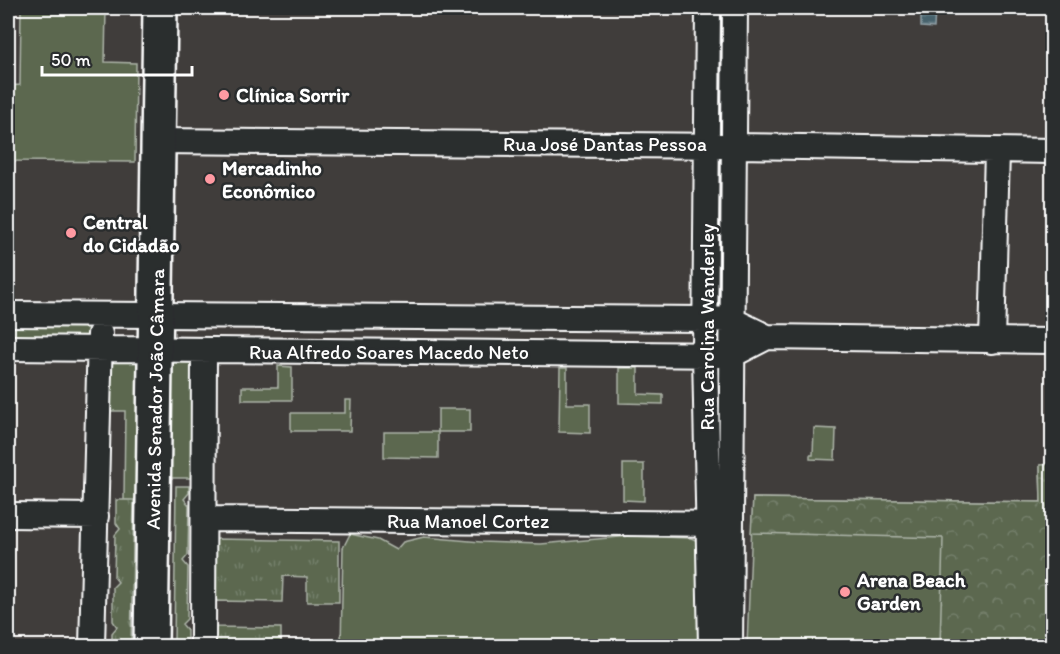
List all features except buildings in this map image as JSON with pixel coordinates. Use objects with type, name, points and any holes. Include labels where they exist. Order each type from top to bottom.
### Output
[{"type":"main road","name":"Avenida Senador João Câmara","points":[[151,646],[160,8]]},
{"type":"street","name":"Rua Carolina Wanderley","points":[[708,8],[705,354],[730,646]]},
{"type":"street","name":"Rua Carolina Wanderley","points":[[711,646],[732,355],[735,8]]},
{"type":"street","name":"Rua José Dantas Pessoa","points":[[158,141],[708,145],[1053,151]]},
{"type":"street","points":[[992,341],[997,151]]},
{"type":"street","name":"Rua Alfredo Soares Macedo Neto","points":[[8,314],[705,319],[732,320],[767,337],[1053,341]]},
{"type":"street","points":[[92,646],[101,315]]},
{"type":"street","points":[[234,316],[234,351]]},
{"type":"street","name":"Rua Alfredo Soares Macedo Neto","points":[[8,348],[732,355],[767,337]]},
{"type":"street","points":[[203,646],[204,351]]},
{"type":"street","points":[[8,515],[96,516]]},
{"type":"street","name":"Rua Manoel Cortez","points":[[204,519],[721,524]]},
{"type":"green space","points":[[21,8],[106,8],[105,62],[136,63],[135,162],[8,161],[8,86],[20,85]]},
{"type":"green space","points":[[8,324],[88,325],[90,331],[88,337],[8,337]]},
{"type":"green space","points":[[194,356],[195,478],[170,478],[172,359]]},
{"type":"green space","points":[[140,357],[139,501],[124,500],[125,411],[110,411],[111,358]]},
{"type":"green space","points":[[278,366],[292,367],[292,400],[242,400],[242,387],[278,387]]},
{"type":"green space","points":[[560,368],[567,368],[567,404],[590,404],[590,433],[559,432]]},
{"type":"green space","points":[[619,368],[638,368],[638,394],[663,395],[663,404],[619,403]]},
{"type":"green space","points":[[345,400],[351,400],[350,431],[291,431],[291,413],[345,413]]},
{"type":"green space","points":[[438,409],[470,409],[470,432],[438,432]]},
{"type":"green space","points":[[814,428],[836,429],[835,460],[810,459],[810,455],[813,455]]},
{"type":"green space","points":[[384,432],[438,432],[438,458],[384,457]]},
{"type":"green space","points":[[623,464],[644,464],[644,501],[623,500]]},
{"type":"green space","points":[[1052,464],[1052,646],[747,646],[753,498],[1041,502],[1040,465]]},
{"type":"green space","points":[[1052,464],[1052,646],[940,646],[943,538],[751,533],[753,498],[1041,502],[1040,465]]},
{"type":"green space","points":[[176,486],[189,486],[189,493],[184,499],[189,505],[188,555],[183,561],[188,567],[187,619],[182,624],[187,630],[187,646],[174,646]]},
{"type":"green space","points":[[116,500],[134,500],[131,646],[112,646],[112,633],[117,627],[113,621],[113,587],[118,582],[114,577],[115,535],[120,529],[116,523]]},
{"type":"green space","points":[[350,534],[378,540],[396,550],[403,542],[424,537],[541,544],[631,536],[691,538],[698,541],[699,646],[341,646],[343,548]]},
{"type":"green space","points":[[214,539],[339,541],[339,602],[307,602],[307,577],[283,576],[282,602],[215,601],[215,627],[281,628],[281,646],[212,646]]},
{"type":"water","points":[[921,8],[935,8],[934,28],[921,27]]},
{"type":"place","name":"Clínica Sorrir","points":[[224,95]]},
{"type":"place","name":"Mercadinho Econômico","points":[[210,179]]},
{"type":"place","name":"Central do Cidadão","points":[[71,233]]},
{"type":"place","name":"Arena Beach Garden","points":[[845,592]]}]
